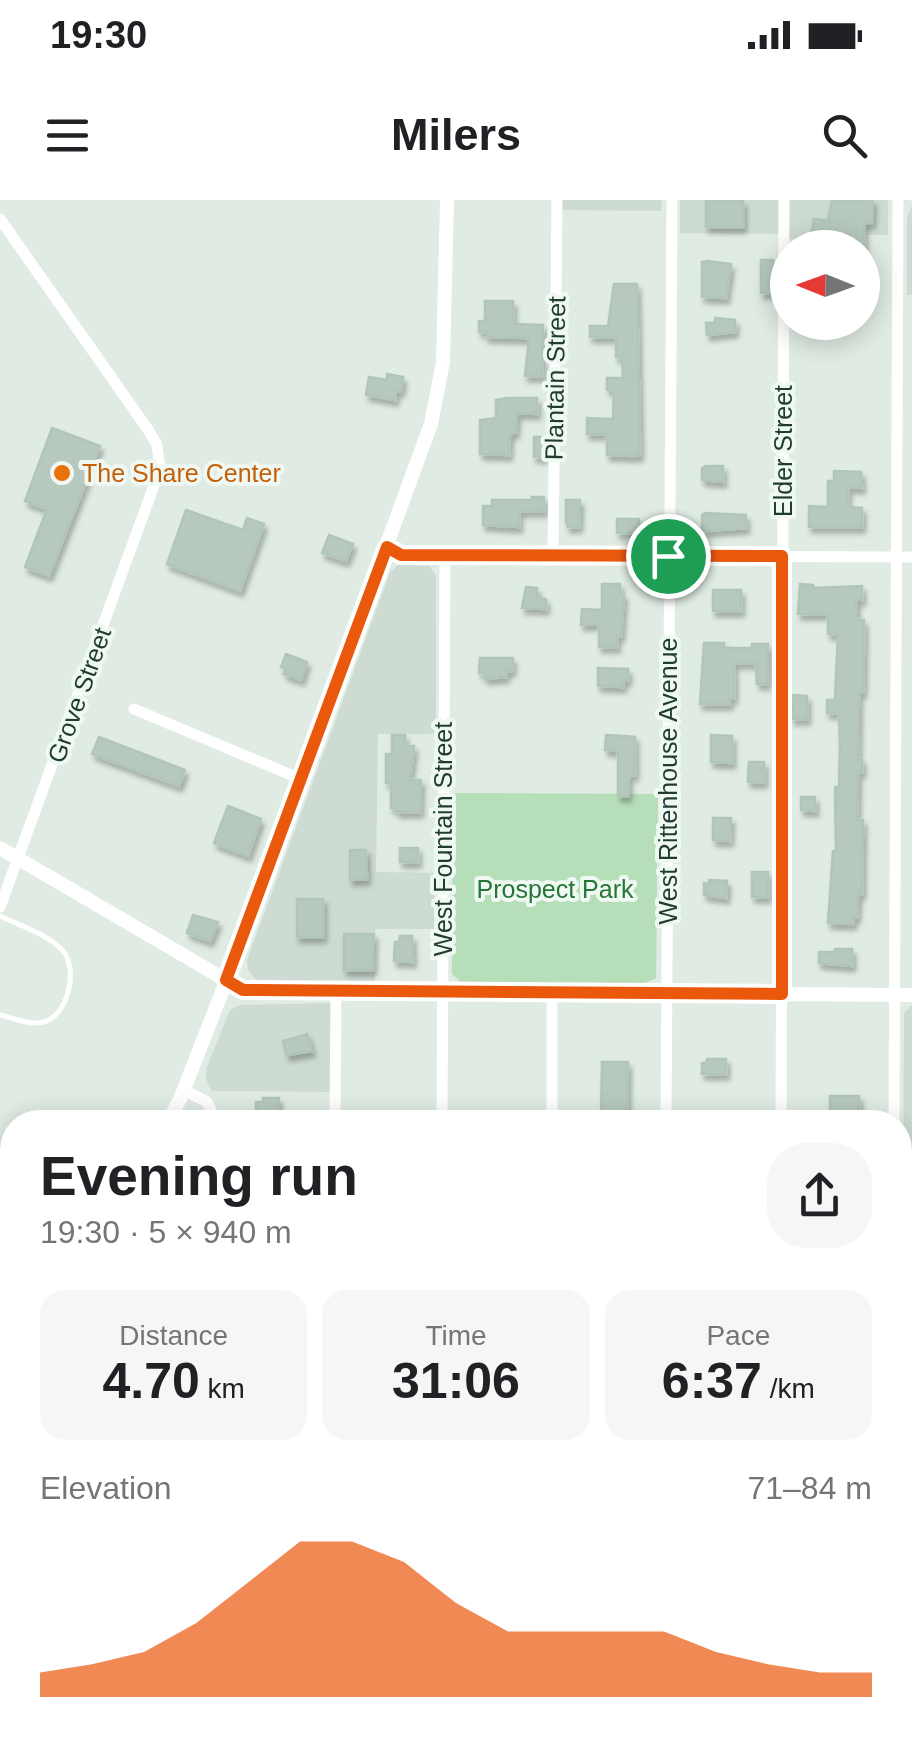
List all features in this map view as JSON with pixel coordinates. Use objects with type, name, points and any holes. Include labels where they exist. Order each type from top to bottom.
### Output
[{"type":"street","points":[[174,1110],[428,435],[443,362],[447,200]]},
{"type":"street","name":"Plantain Street","points":[[553,556],[557,200]]},
{"type":"street","name":"West Rittenhouse Avenue","points":[[666,1110],[672,200]]},
{"type":"street","name":"Elder Street","points":[[781,1110],[784,200]]},
{"type":"street","points":[[894,1110],[898,200]]},
{"type":"street","name":"Grove Street","points":[[0,220],[148,431],[160,458],[157,482],[0,908]]},
{"type":"street","points":[[387,547],[401,555],[912,557]]},
{"type":"street","name":"West Fountain Street","points":[[442,1110],[445,555]]},
{"type":"street","points":[[134,709],[301,779]]},
{"type":"street","points":[[0,848],[243,990],[912,995]]},
{"type":"street","points":[[335,1110],[336,991]]},
{"type":"street","points":[[552,992],[552,1110]]},
{"type":"street","points":[[184,1090],[206,1102],[210,1110]]},
{"type":"lane","points":[[0,916],[58,946],[66,955],[70,980],[65,1000],[46,1022],[0,1015]]},
{"type":"shaded area","points":[[562,200],[662,200],[661,211],[562,210]]},
{"type":"shaded area","points":[[680,200],[781,200],[781,230],[770,230],[770,234],[680,233]]},
{"type":"shaded area","points":[[789,200],[888,200],[888,235],[880,235],[880,230],[789,230]]},
{"type":"shaded area","points":[[912,205],[912,295],[907,295],[907,217]]},
{"type":"shaded area","points":[[398,565],[430,566],[436,576],[436,734],[378,734],[376,872],[434,873],[434,929],[375,929],[375,983],[257,981],[248,970],[247,960],[390,573]]},
{"type":"shaded area","points":[[332,1003],[331,1092],[212,1091],[206,1069],[230,1010],[240,1005]]},
{"type":"shaded area","points":[[912,1005],[912,1110],[904,1110],[904,1013]]},
{"type":"green space","name":"Prospect Park","points":[[453,793],[658,794],[656,978],[643,984],[462,983],[452,974]]},
{"type":"building","points":[[832,200],[873,200],[872,223],[864,223],[864,230],[812,230],[814,219],[828,221]]},
{"type":"building","points":[[706,201],[743,201],[743,227],[706,227]]},
{"type":"building","points":[[761,260],[770,260],[770,293],[761,293]]},
{"type":"building","points":[[702,262],[731,264],[726,298],[702,297]]},
{"type":"building","points":[[614,284],[637,284],[640,455],[635,456],[607,455],[607,434],[587,434],[587,418],[613,419],[614,391],[607,390],[607,378],[623,378],[622,357],[616,357],[616,337],[590,337],[590,326],[608,326]]},
{"type":"building","points":[[485,301],[513,301],[513,324],[543,325],[542,376],[525,376],[529,338],[486,337],[487,332],[479,332],[479,321],[485,321]]},
{"type":"building","points":[[715,318],[735,320],[735,332],[707,335],[706,323],[715,323]]},
{"type":"building","points":[[387,374],[403,377],[395,400],[366,395],[369,377],[387,380]]},
{"type":"building","points":[[537,398],[537,414],[517,413],[509,455],[480,454],[480,420],[496,418],[496,400]]},
{"type":"building","name":"The Share Center","points":[[52,428],[100,446],[49,576],[25,567],[47,509],[25,501]]},
{"type":"building","points":[[534,437],[545,437],[545,457],[534,457]]},
{"type":"building","points":[[723,466],[723,482],[702,480],[702,468]]},
{"type":"building","points":[[834,471],[861,472],[862,488],[848,487],[848,507],[862,508],[862,527],[809,527],[809,506],[828,507],[828,481],[834,481]]},
{"type":"building","points":[[544,497],[544,511],[519,511],[519,527],[483,525],[483,506],[492,506],[492,500]]},
{"type":"building","points":[[566,500],[580,500],[579,527],[568,527]]},
{"type":"building","points":[[186,510],[243,530],[247,518],[264,524],[240,591],[167,564]]},
{"type":"building","points":[[705,513],[746,515],[746,528],[705,531]]},
{"type":"building","points":[[617,519],[639,519],[639,533],[617,533]]},
{"type":"building","points":[[329,535],[353,544],[346,561],[322,553]]},
{"type":"building","points":[[602,584],[620,584],[620,595],[624,595],[617,647],[599,647],[599,624],[581,625],[582,609],[602,610]]},
{"type":"building","points":[[800,584],[813,588],[862,586],[862,600],[856,599],[857,620],[864,620],[858,759],[862,759],[862,772],[858,772],[857,820],[863,820],[862,894],[858,894],[853,924],[828,923],[836,851],[835,787],[839,787],[840,746],[839,713],[827,713],[827,700],[835,700],[838,634],[828,634],[828,614],[798,614]]},
{"type":"building","points":[[526,587],[537,588],[537,598],[546,599],[546,609],[522,608]]},
{"type":"building","points":[[713,590],[741,590],[741,611],[713,611]]},
{"type":"building","points":[[704,643],[724,643],[724,648],[768,644],[767,684],[757,684],[756,663],[734,663],[734,698],[729,698],[730,704],[700,704]]},
{"type":"building","points":[[286,654],[307,662],[301,680],[284,674],[286,669],[281,667]]},
{"type":"building","points":[[480,658],[513,658],[512,671],[506,671],[506,677],[485,679],[485,673],[479,673]]},
{"type":"building","points":[[598,668],[628,669],[628,680],[623,680],[623,687],[598,686]]},
{"type":"building","points":[[792,695],[807,696],[807,719],[792,719]]},
{"type":"building","points":[[392,735],[405,735],[405,746],[414,746],[410,780],[421,780],[420,812],[397,812],[397,808],[391,808],[386,754],[392,754]]},
{"type":"building","points":[[606,735],[635,737],[635,775],[629,775],[628,796],[618,796],[618,751],[605,750]]},
{"type":"building","points":[[711,735],[732,736],[732,763],[711,762]]},
{"type":"building","points":[[99,737],[185,770],[179,786],[92,754]]},
{"type":"building","points":[[749,762],[764,762],[764,782],[748,782]]},
{"type":"building","points":[[801,797],[815,797],[815,811],[801,810]]},
{"type":"building","points":[[228,806],[261,819],[248,856],[214,843]]},
{"type":"building","points":[[713,818],[731,818],[730,841],[713,840]]},
{"type":"building","points":[[400,848],[418,848],[418,862],[400,862]]},
{"type":"building","points":[[350,850],[366,850],[367,879],[350,880]]},
{"type":"building","points":[[752,872],[768,872],[768,897],[752,897]]},
{"type":"building","points":[[709,880],[727,881],[726,898],[704,895],[704,883],[709,884]]},
{"type":"building","points":[[297,899],[323,899],[323,937],[297,937]]},
{"type":"building","points":[[193,915],[218,922],[210,941],[187,933]]},
{"type":"building","points":[[344,934],[374,934],[373,970],[344,970]]},
{"type":"building","points":[[400,936],[412,936],[413,962],[394,961],[395,942],[399,942]]},
{"type":"building","points":[[852,949],[852,966],[819,963],[819,952]]},
{"type":"building","points":[[307,1034],[312,1051],[287,1055],[283,1041]]},
{"type":"building","points":[[707,1059],[726,1059],[726,1074],[702,1074],[702,1063]]},
{"type":"building","points":[[602,1062],[628,1062],[627,1110],[601,1110]]},
{"type":"building","points":[[830,1096],[859,1096],[859,1110],[830,1110]]},
{"type":"building","points":[[263,1098],[279,1098],[278,1110],[256,1110],[256,1102],[263,1102]]},
{"type":"place","name":"The Share Center","points":[[62,473]]},
{"type":"route","points":[[387,547],[401,555],[668,556],[782,556],[782,994],[243,990],[226,980],[387,547]]}]
